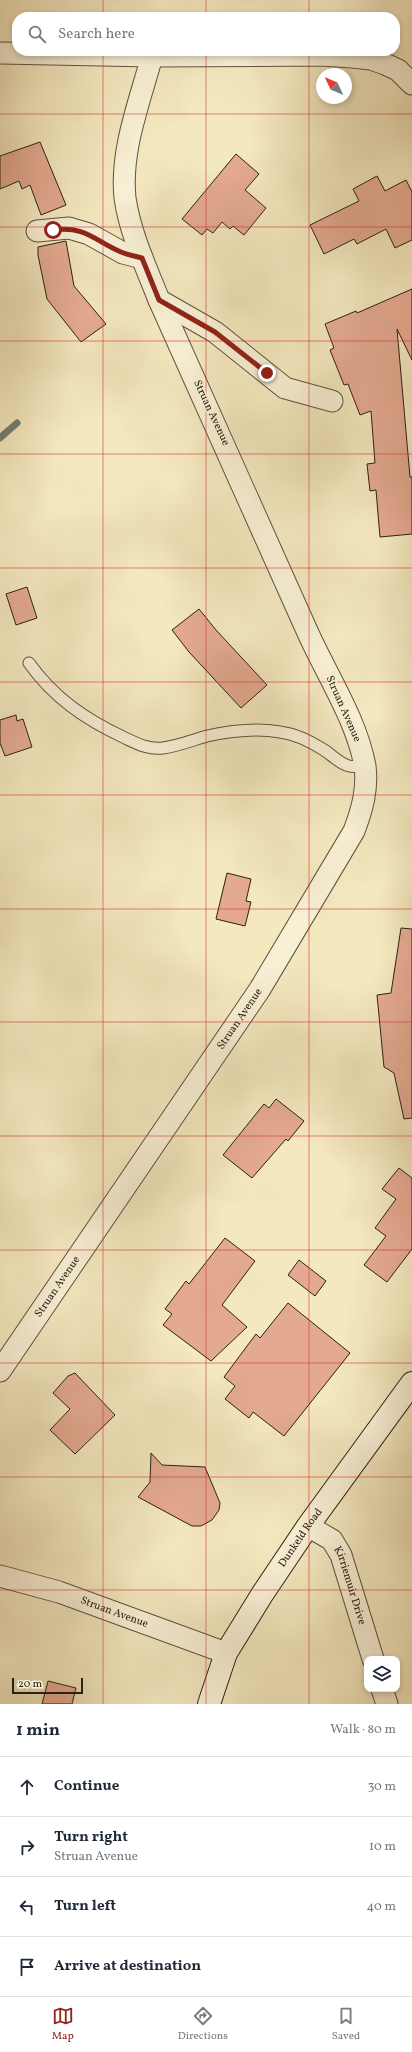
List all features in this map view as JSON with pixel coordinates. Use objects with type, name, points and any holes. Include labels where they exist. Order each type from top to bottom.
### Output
[{"type":"main road","name":"Dunkeld Road","points":[[210,1704],[226,1653],[308,1526],[412,1383]]},
{"type":"street","points":[[0,53],[12,53]]},
{"type":"street","name":"Struan Avenue","points":[[0,1371],[260,989],[354,831],[362,809],[366,785],[365,766],[352,725],[313,644],[159,300],[142,258],[130,219],[125,199],[124,175],[127,149],[152,56]]},
{"type":"street","points":[[334,56],[371,59],[398,70],[412,84]]},
{"type":"street","points":[[37,231],[69,228],[89,234],[123,253],[142,258]]},
{"type":"street","points":[[159,300],[215,332],[285,388],[332,401]]},
{"type":"street","name":"Kirriemuir Drive","points":[[308,1526],[332,1540],[341,1555],[372,1656]]},
{"type":"street","name":"Struan Avenue","points":[[0,1576],[59,1592],[226,1653]]},
{"type":"street","points":[[383,1692],[387,1704]]},
{"type":"lane","points":[[29,663],[53,693],[74,710],[98,725],[138,745],[152,748],[163,748],[209,736],[242,730],[278,731],[299,736],[346,765],[365,766]]},
{"type":"building","points":[[40,142],[66,205],[41,215],[30,185],[22,189],[19,181],[0,189],[0,156]]},
{"type":"building","points":[[236,154],[259,174],[245,190],[266,208],[244,235],[233,226],[230,229],[222,222],[213,233],[207,229],[202,235],[182,219]]},
{"type":"building","points":[[377,176],[385,191],[406,180],[412,192],[412,240],[395,248],[386,229],[357,244],[354,239],[324,254],[310,225],[359,201],[353,189]]},
{"type":"building","points":[[66,241],[74,286],[106,324],[81,342],[47,299],[38,255],[38,247]]},
{"type":"building","points":[[412,289],[412,360],[397,329],[410,477],[412,477],[412,534],[380,537],[376,490],[370,491],[367,464],[375,463],[371,411],[360,415],[348,384],[344,385],[330,350],[334,348],[325,324],[356,311],[357,313]]},
{"type":"building","points":[[27,587],[37,618],[16,625],[6,594]]},
{"type":"building","points":[[199,609],[216,630],[267,685],[241,708],[189,652],[172,630]]},
{"type":"building","points":[[16,715],[17,721],[23,719],[32,747],[5,756],[0,743],[0,720]]},
{"type":"building","points":[[227,873],[251,879],[246,901],[251,902],[245,926],[216,919]]},
{"type":"building","points":[[401,928],[412,929],[412,1118],[404,1119],[394,1073],[384,1067],[377,995],[391,993]]},
{"type":"building","points":[[276,1099],[304,1121],[288,1141],[286,1139],[252,1178],[223,1155],[264,1104],[269,1108]]},
{"type":"building","points":[[399,1168],[412,1178],[412,1249],[387,1282],[364,1265],[386,1236],[375,1228],[396,1199],[382,1189]]},
{"type":"building","points":[[225,1238],[255,1261],[222,1305],[247,1327],[211,1361],[163,1325],[172,1314],[165,1309],[186,1281],[189,1284]]},
{"type":"building","points":[[299,1260],[326,1281],[315,1296],[288,1275]]},
{"type":"building","points":[[288,1303],[350,1353],[284,1436],[253,1412],[249,1418],[225,1399],[235,1386],[224,1377],[256,1334],[260,1338]]},
{"type":"building","points":[[75,1373],[115,1415],[75,1454],[50,1430],[70,1409],[53,1393],[68,1376]]},
{"type":"building","points":[[151,1453],[162,1465],[205,1467],[220,1503],[219,1510],[212,1520],[201,1526],[192,1526],[138,1497],[150,1482]]},
{"type":"building","points":[[48,1681],[76,1688],[72,1704],[42,1704]]},
{"type":"waterway","points":[[0,438],[17,423]]},
{"type":"route","points":[[53,230],[69,228],[89,234],[114,249],[142,258],[159,300],[215,332],[267,373]]}]
